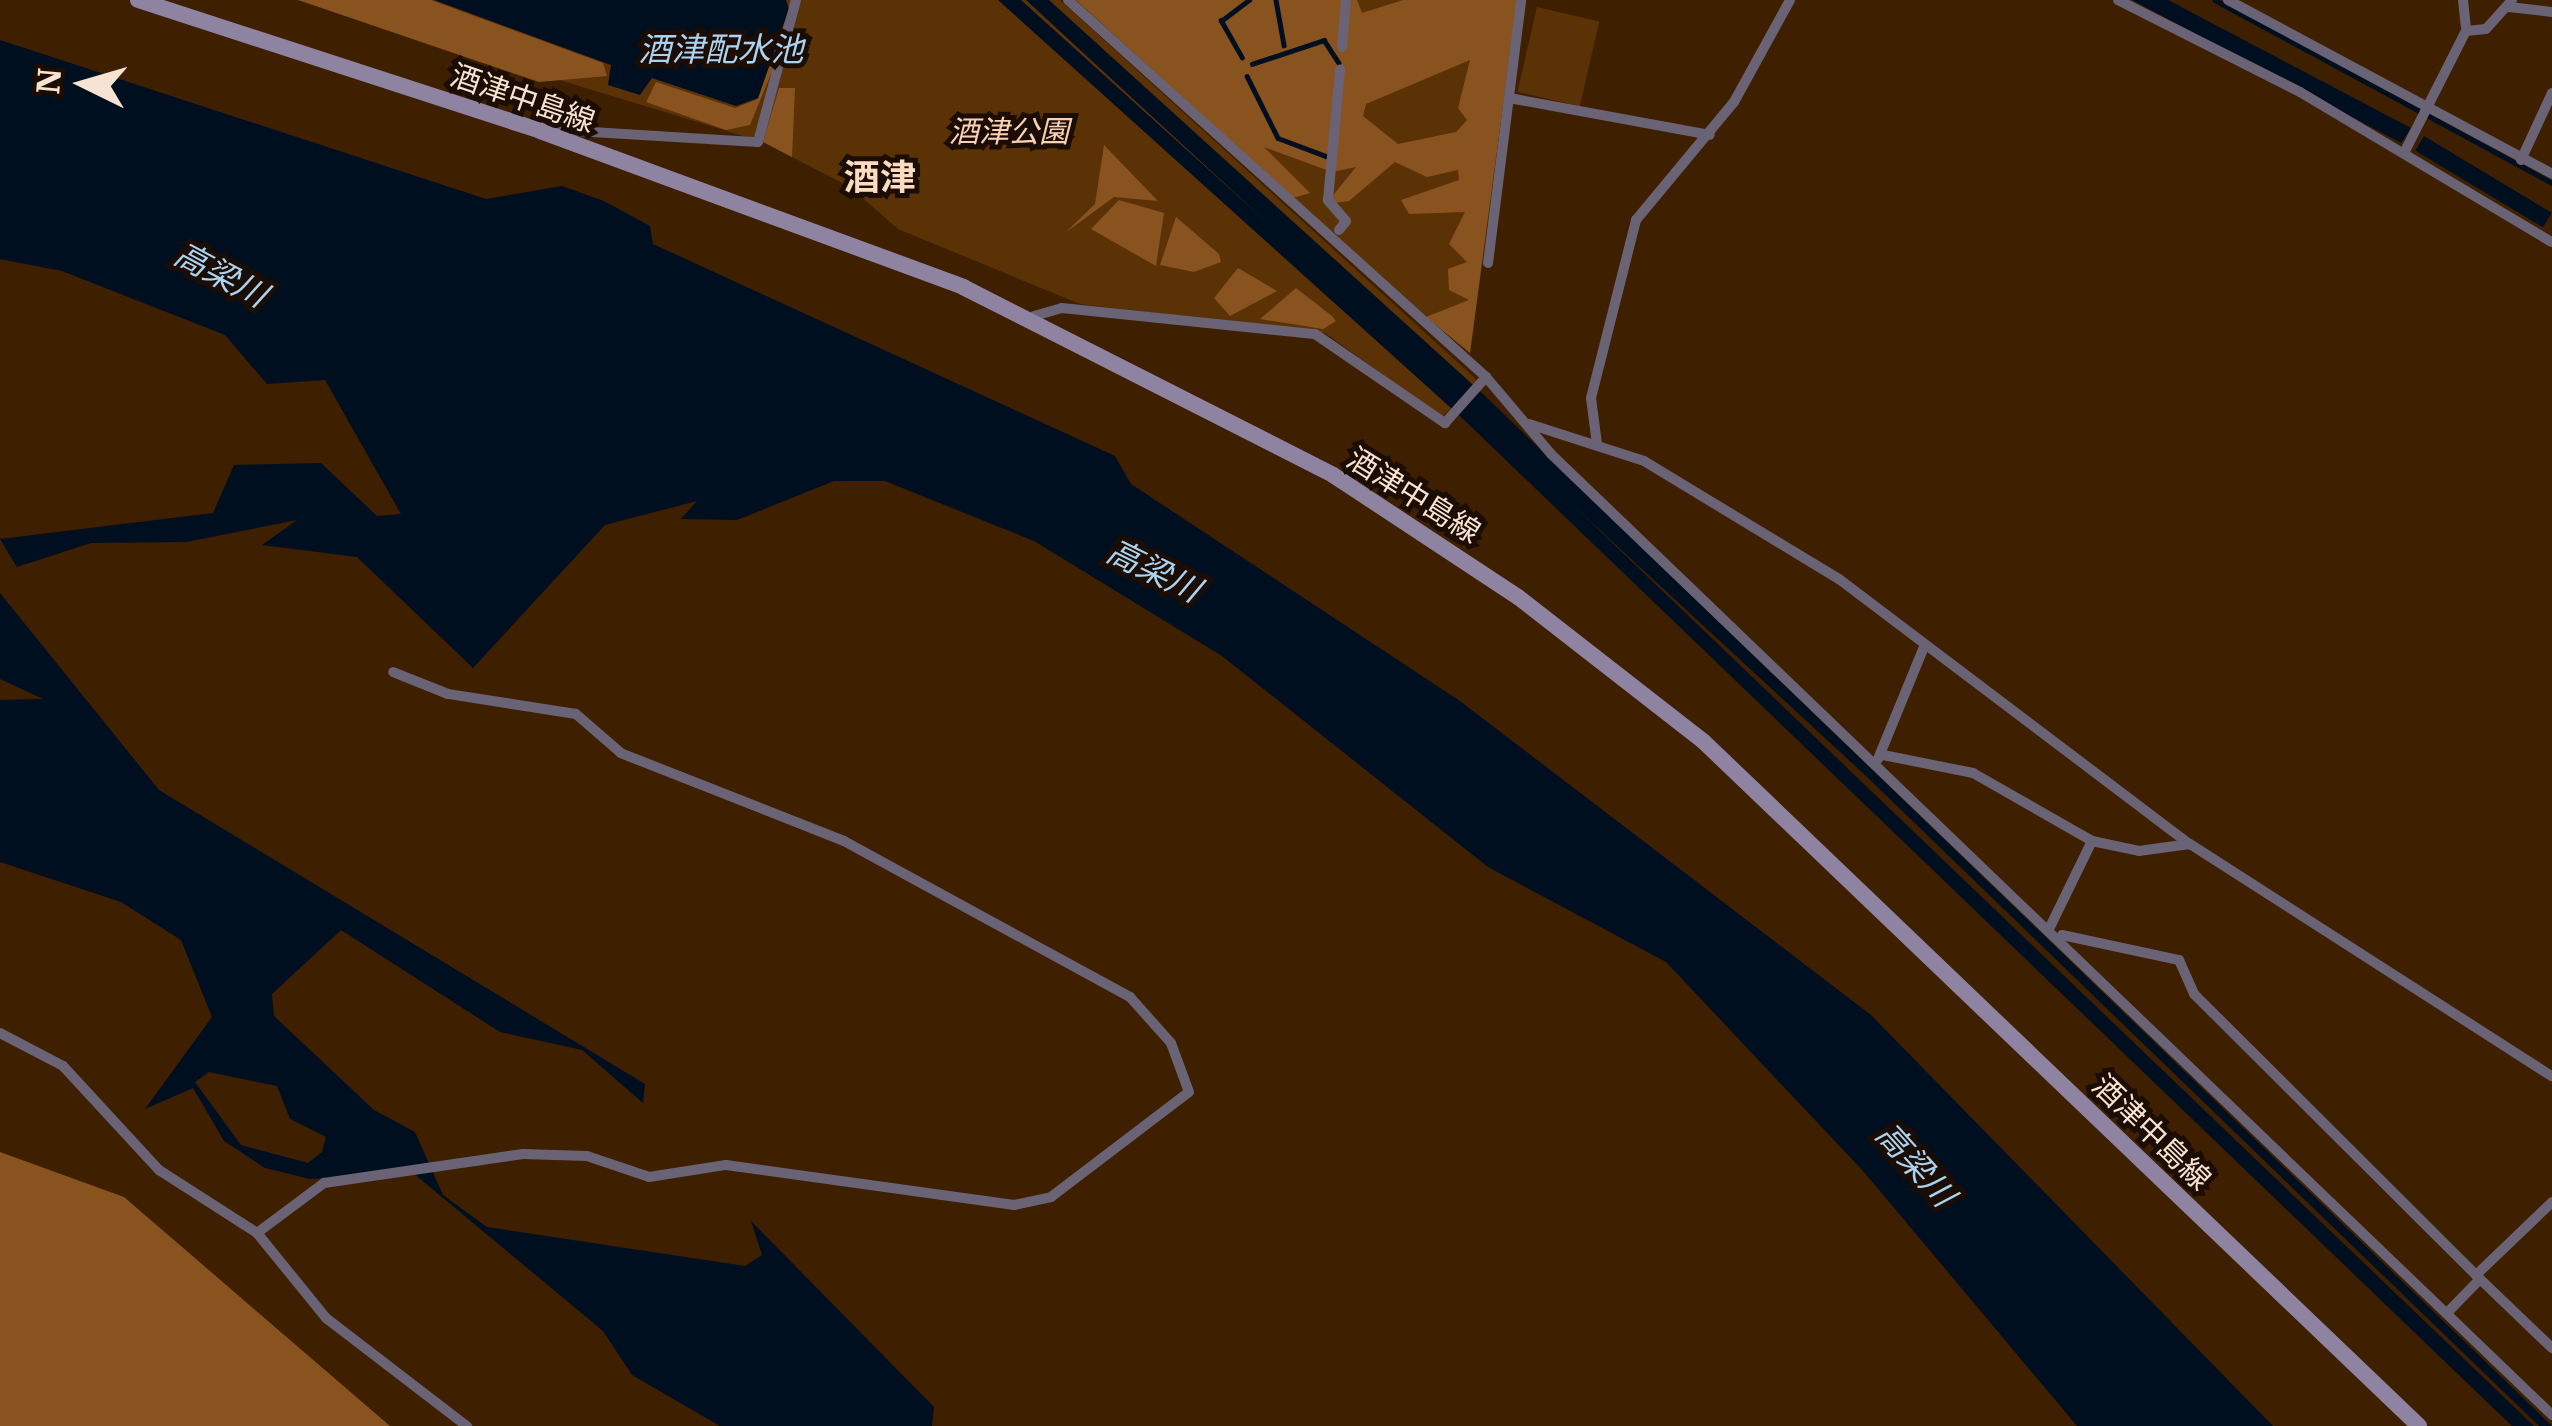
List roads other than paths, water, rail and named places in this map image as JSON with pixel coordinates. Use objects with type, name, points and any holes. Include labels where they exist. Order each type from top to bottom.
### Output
[{"type":"main road","name":"酒津中島線","points":[[138,0],[540,131],[1034,316],[1333,475],[1638,687],[1772,802],[2419,1426]]},
{"type":"street","points":[[540,131],[758,142],[796,0]]},
{"type":"street","points":[[1068,0],[1529,424],[1879,758],[2552,1415]]},
{"type":"street","points":[[1342,47],[1346,0]]},
{"type":"street","points":[[1488,263],[1521,0]]},
{"type":"street","points":[[1597,444],[1591,398],[1636,220],[1710,135],[1790,0]]},
{"type":"street","points":[[2119,0],[2406,151],[2552,242]]},
{"type":"street","points":[[2228,0],[2552,174]]},
{"type":"street","points":[[2406,151],[2466,32],[2463,0]]},
{"type":"street","points":[[2466,32],[2511,3],[2552,11]]},
{"type":"street","points":[[1339,230],[1346,221],[1328,200],[1340,70]]},
{"type":"street","points":[[2521,160],[2552,93]]},
{"type":"street","points":[[1509,98],[1710,135]]},
{"type":"street","points":[[1034,316],[1062,308],[1315,334],[1449,420],[1483,381]]},
{"type":"street","points":[[1529,424],[1597,444],[1839,579],[1924,647],[2058,736],[2190,844],[2551,1070]]},
{"type":"street","points":[[1879,758],[1924,647]]},
{"type":"street","points":[[257,1233],[324,1183],[524,1154],[586,1156],[649,1177],[726,1165],[1014,1205],[1051,1197],[1189,1092],[1172,1043],[1130,997],[844,841],[622,753],[576,714],[448,694],[393,672]]},
{"type":"street","points":[[1879,758],[1973,772],[2092,841],[2139,851],[2190,844]]},
{"type":"street","points":[[2054,931],[2092,841]]},
{"type":"street","points":[[2054,931],[2179,960],[2194,994],[2552,1348]]},
{"type":"street","points":[[0,1033],[63,1066],[159,1170],[257,1233],[326,1318],[467,1426]]},
{"type":"street","points":[[2447,1313],[2552,1202]]},
{"type":"water","name":"酒津配水池","points":[[434,0],[786,0],[789,9],[758,98],[736,106],[652,78],[640,95],[608,85],[611,65]]},
{"type":"water","points":[[998,0],[1021,0],[1460,397],[2534,1426],[2512,1426],[1461,417]]},
{"type":"water","points":[[1026,0],[1049,0],[1483,394],[2552,1426],[2539,1426],[1865,775]]},
{"type":"water","points":[[2132,0],[2168,0],[2411,128],[2401,143]]},
{"type":"water","name":"高梁川","points":[[0,40],[486,199],[562,186],[604,201],[650,226],[653,244],[1115,456],[1131,484],[1460,701],[1871,1015],[2273,1426],[2077,1426],[1864,1172],[1666,962],[1488,867],[1222,656],[1034,541],[885,481],[834,481],[737,520],[681,519],[697,501],[605,525],[473,668],[357,557],[262,545],[297,520],[186,542],[91,543],[17,567],[0,539],[213,513],[234,465],[321,463],[377,516],[401,514],[325,380],[267,384],[225,335],[62,271],[0,259]]},
{"type":"water","points":[[2424,136],[2552,213],[2543,227],[2415,151]]},
{"type":"water","points":[[0,593],[159,790],[645,1084],[643,1103],[582,1050],[500,1032],[341,930],[272,994],[274,1016],[374,1110],[415,1132],[443,1195],[487,1227],[745,1266],[762,1255],[751,1221],[934,1407],[932,1426],[720,1426],[632,1375],[603,1331],[413,1173],[310,1179],[265,1168],[224,1141],[193,1088],[145,1109],[212,1017],[181,940],[121,902],[0,862],[0,700],[43,699],[0,679]],"holes":[[[209,1072],[277,1086],[290,1119],[326,1137],[322,1152],[308,1163],[241,1145],[195,1082]]]},
{"type":"waterway","points":[[1242,58],[1221,21],[1249,0]]},
{"type":"waterway","points":[[1276,0],[1284,45]]},
{"type":"waterway","points":[[2215,0],[2552,183]]},
{"type":"waterway","points":[[1252,64],[1324,40],[1339,63]]},
{"type":"waterway","points":[[1247,76],[1278,138],[1326,156]]},
{"type":"district","name":"酒津","points":[[880,177]]},
{"type":"park label","name":"酒津公園","points":[[1009,131]]}]
